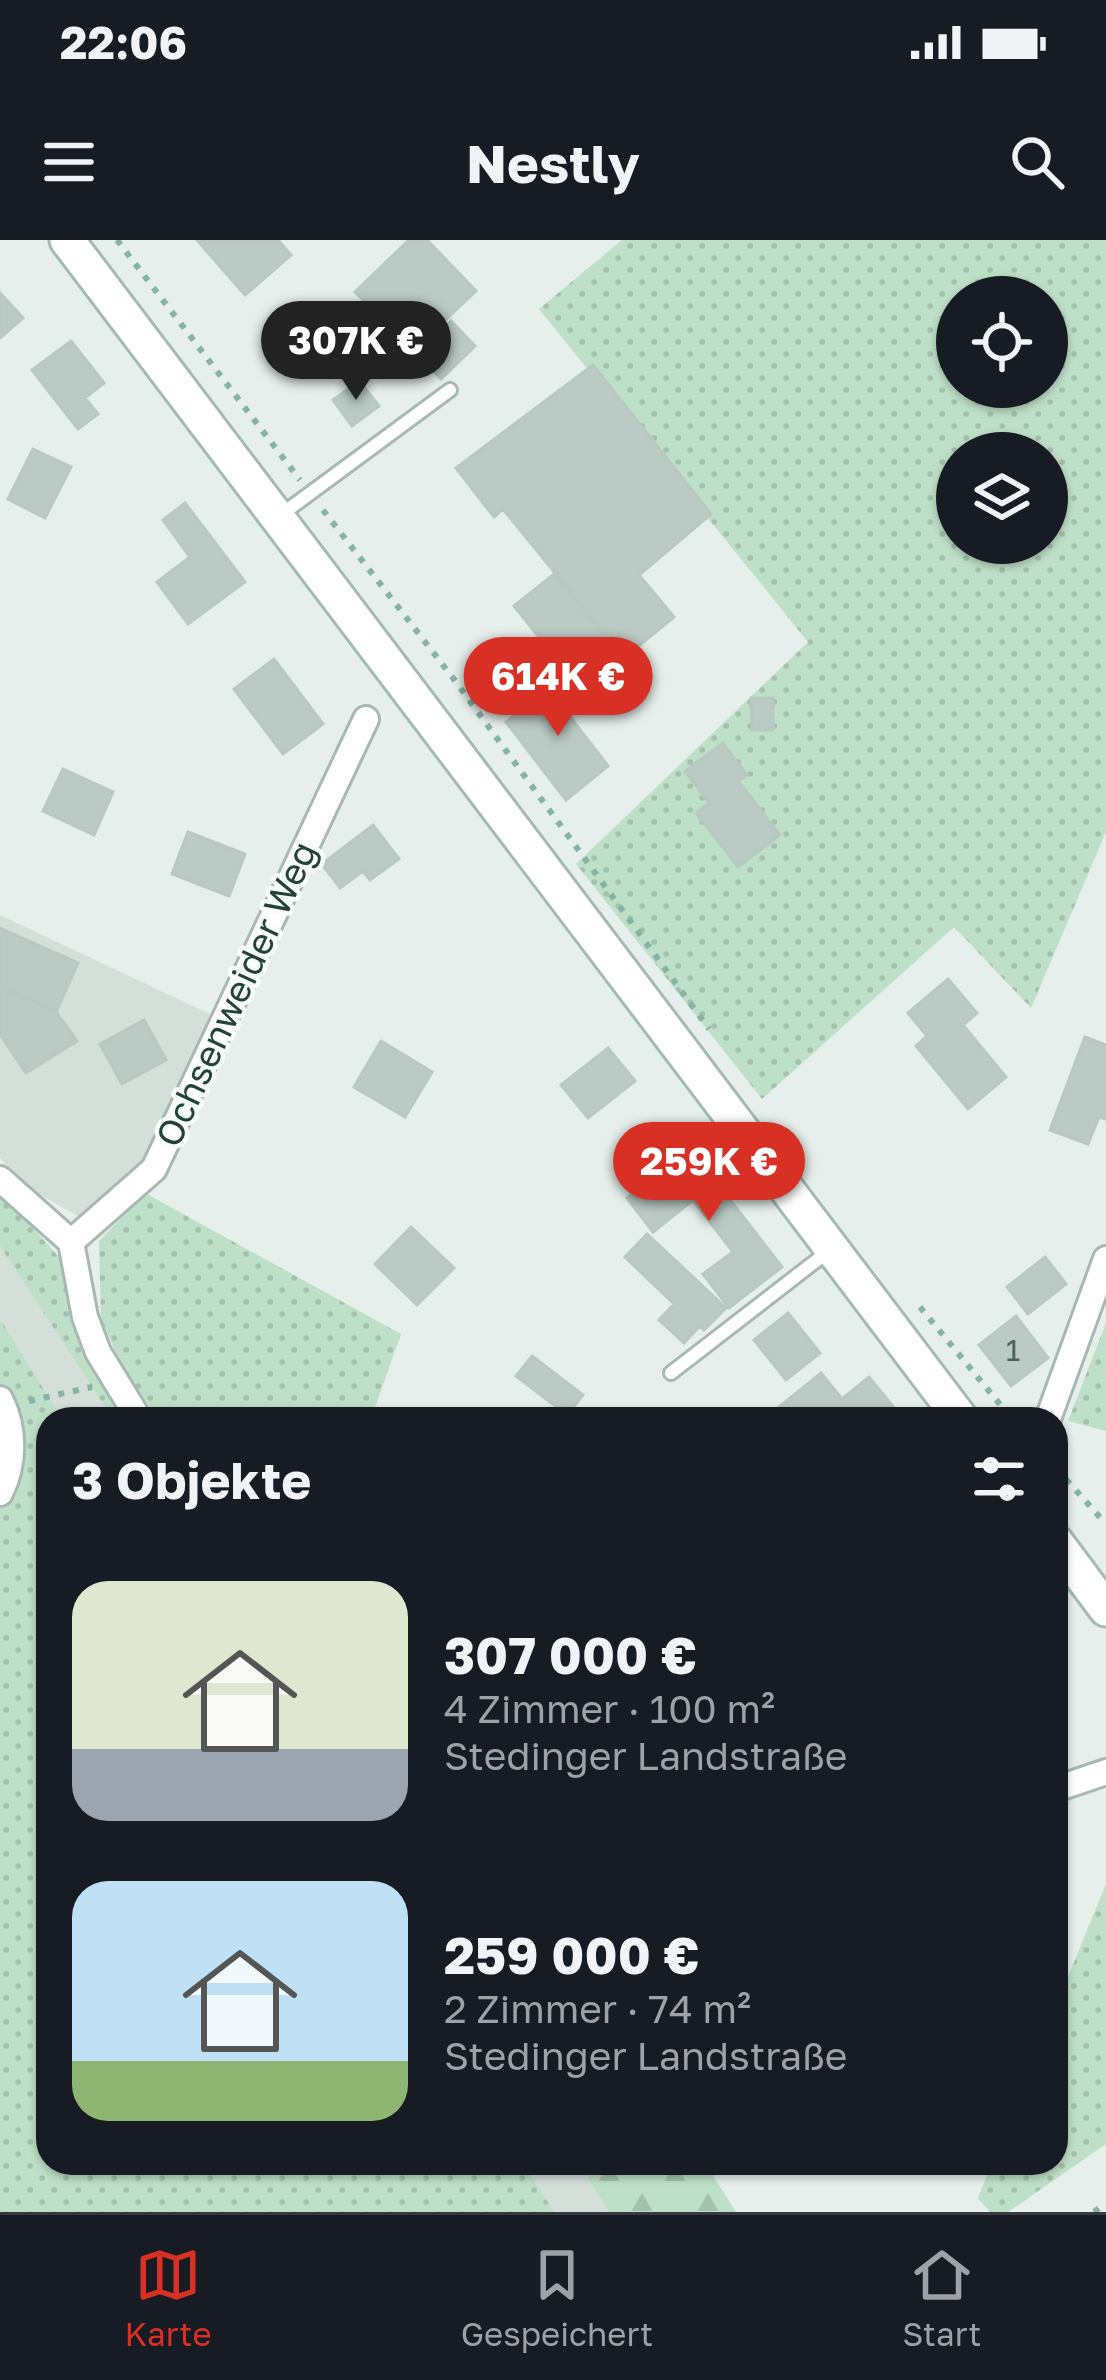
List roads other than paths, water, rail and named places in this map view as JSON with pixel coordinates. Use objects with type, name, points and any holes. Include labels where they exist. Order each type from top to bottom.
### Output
[{"type":"main road","points":[[67,240],[952,1407]]},
{"type":"main road","points":[[1068,1558],[1106,1609]]},
{"type":"street","name":"Ochsenweider Weg","points":[[71,1242],[154,1169],[366,719]]},
{"type":"street","points":[[0,1179],[71,1242],[85,1316],[113,1382],[131,1407]]},
{"type":"street","points":[[1052,1407],[1106,1259]]},
{"type":"street","points":[[0,1493],[8,1478],[12,1444],[2,1403]]},
{"type":"street","points":[[1068,1786],[1106,1772]]},
{"type":"lane","points":[[277,518],[450,390]]},
{"type":"lane","points":[[671,1372],[830,1250]]}]
